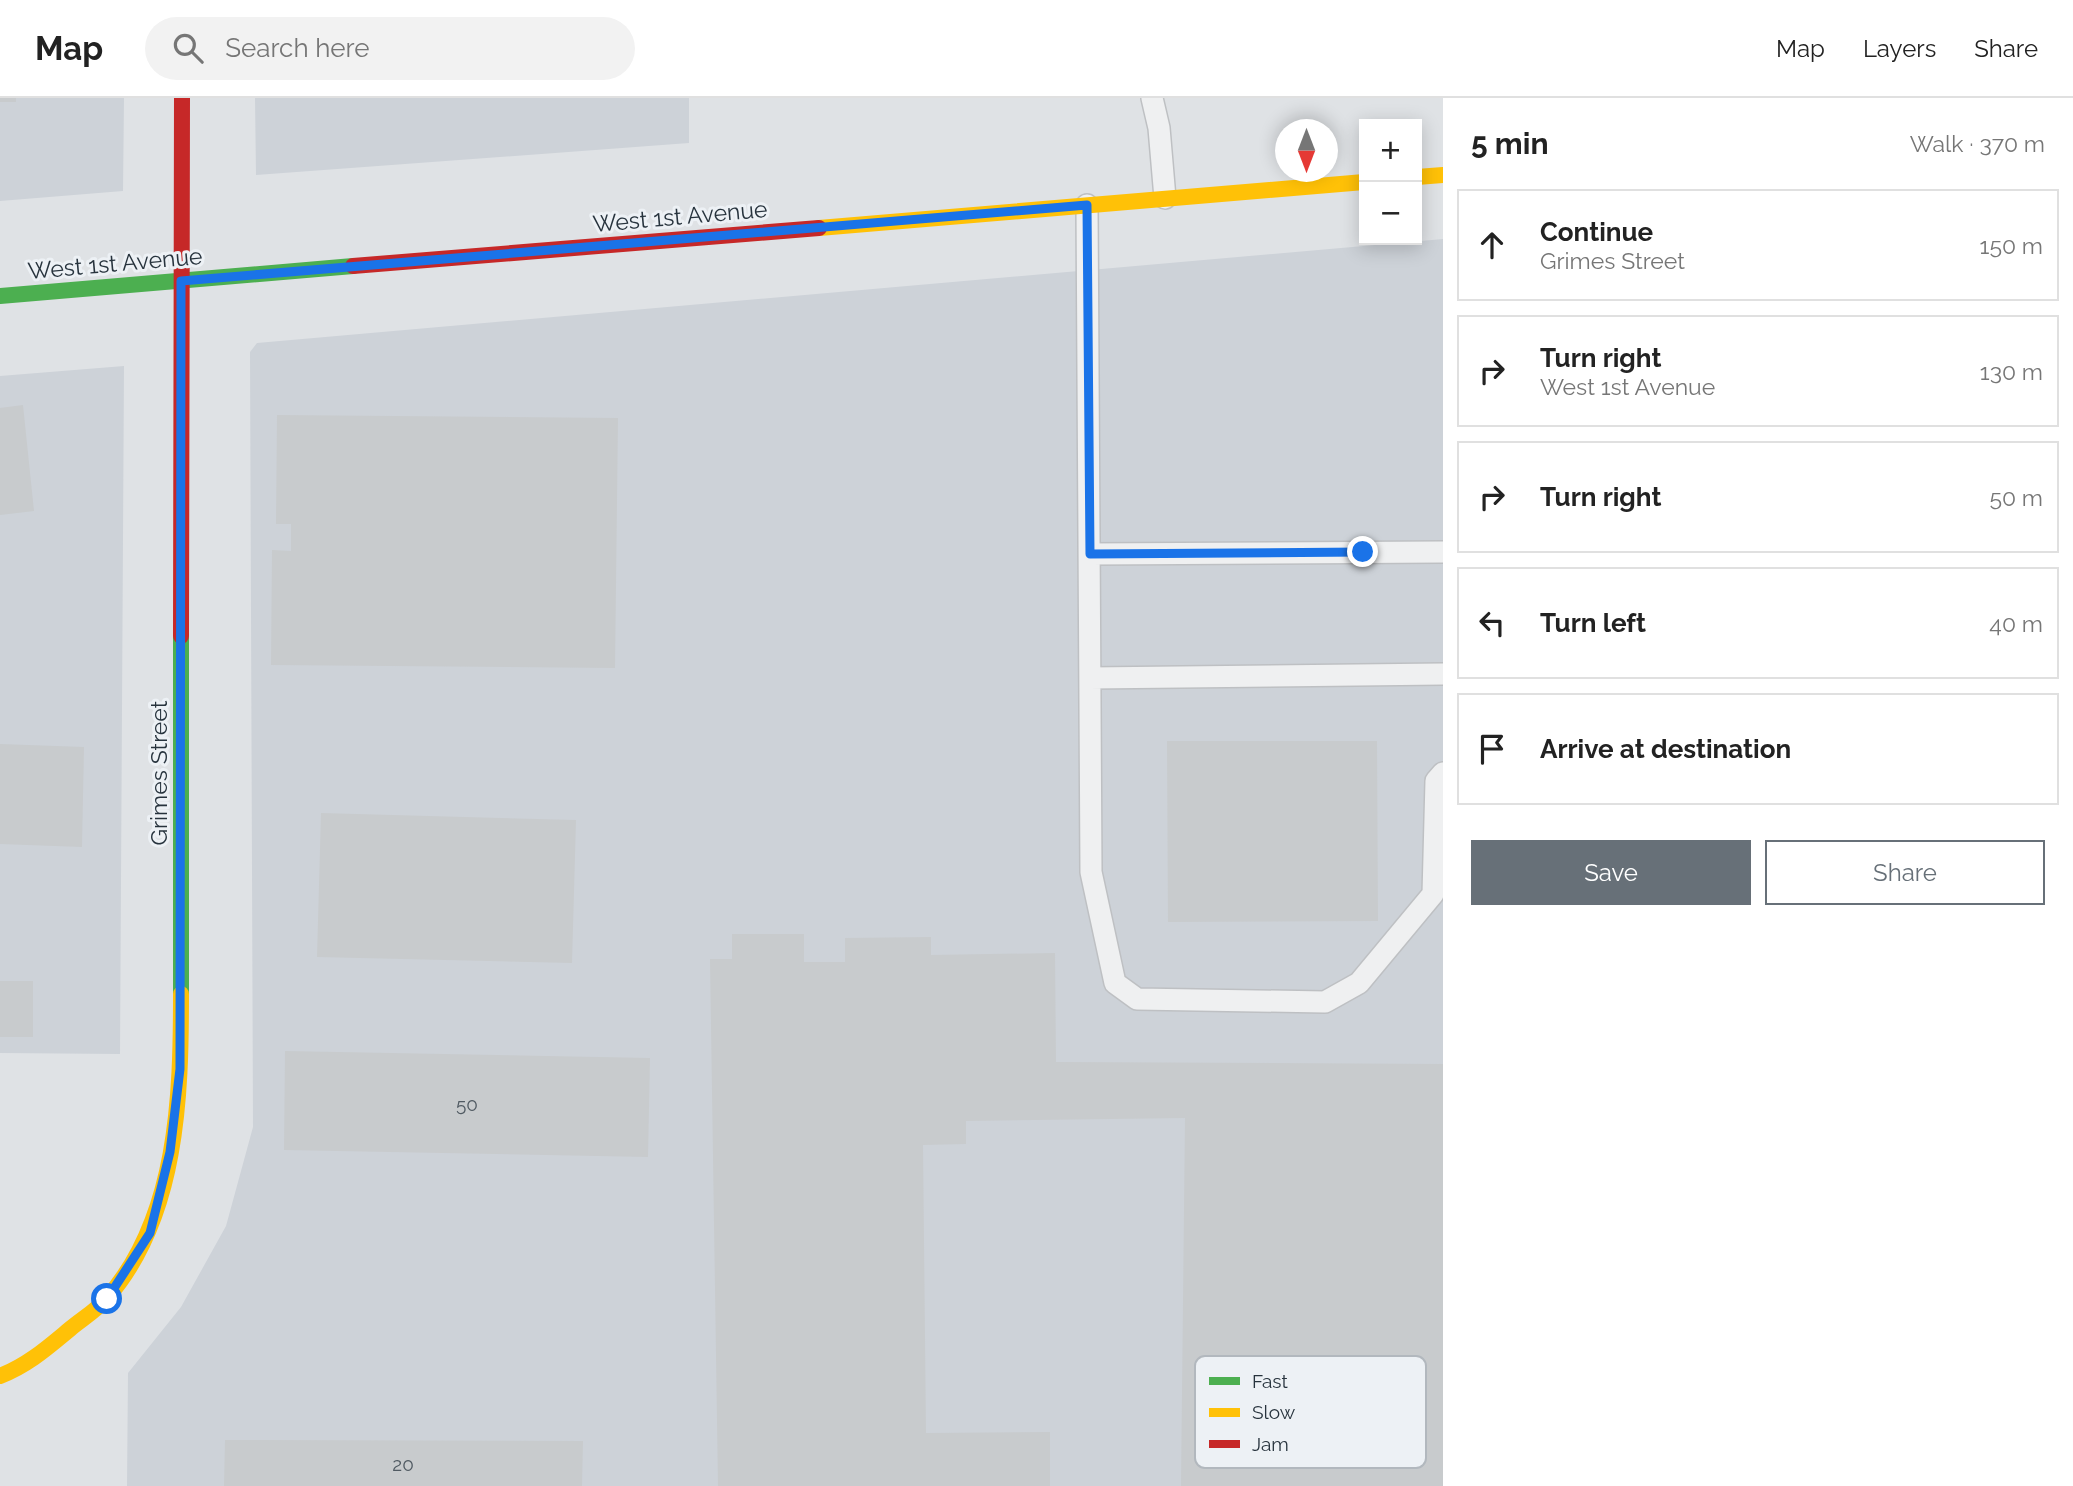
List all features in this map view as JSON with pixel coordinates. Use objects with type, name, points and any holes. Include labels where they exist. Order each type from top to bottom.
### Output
[{"type":"street","name":"Grimes Street","points":[[0,1376],[27,1365],[107,1299],[150,1233],[170,1152],[180,1069],[182,98]]},
{"type":"street","points":[[1422,177],[1443,175]]},
{"type":"street","name":"West 1st Avenue","points":[[0,296],[1359,182]]},
{"type":"lane","points":[[1153,98],[1166,198]]},
{"type":"lane","points":[[1087,205],[1091,872],[1115,983],[1137,999],[1325,1002],[1359,983],[1433,894],[1436,781],[1443,774]]},
{"type":"lane","points":[[1090,554],[1443,552]]},
{"type":"lane","points":[[1090,678],[1443,674]]},
{"type":"shaded area","points":[[0,98],[124,98],[123,191],[0,201]]},
{"type":"shaded area","points":[[255,98],[689,98],[689,143],[256,175]]},
{"type":"shaded area","points":[[1443,239],[1443,1486],[127,1486],[128,1373],[181,1307],[226,1226],[253,1127],[250,352],[257,343],[1375,245],[1422,245],[1422,241]]},
{"type":"shaded area","points":[[124,366],[120,1054],[0,1053],[0,376]]},
{"type":"building","points":[[0,98],[16,98],[16,102],[0,102]]},
{"type":"building","points":[[23,405],[34,511],[0,515],[0,408]]},
{"type":"building","points":[[277,415],[618,418],[615,668],[271,665],[272,550],[291,551],[291,524],[276,524]]},
{"type":"building","points":[[1167,741],[1377,741],[1378,921],[1168,922]]},
{"type":"building","points":[[0,744],[84,747],[82,847],[0,844]]},
{"type":"building","points":[[321,813],[576,820],[572,963],[317,957]]},
{"type":"building","points":[[732,934],[804,934],[804,962],[845,962],[845,938],[931,937],[931,955],[1055,953],[1056,1062],[1443,1064],[1443,1486],[1181,1486],[1185,1118],[966,1121],[966,1144],[923,1145],[926,1433],[1050,1432],[1050,1486],[718,1486],[710,959],[732,959]]},
{"type":"building","points":[[0,981],[33,981],[33,1037],[0,1037]]},
{"type":"building","points":[[285,1051],[650,1058],[648,1157],[284,1150]]},
{"type":"building","points":[[225,1440],[583,1441],[582,1486],[224,1486]]},
{"type":"traffic: fast","points":[[0,296],[353,266]]},
{"type":"traffic: fast","points":[[181,636],[181,994]]},
{"type":"traffic: slow","points":[[1422,177],[1443,175]]},
{"type":"traffic: slow","points":[[819,228],[1359,182]]},
{"type":"traffic: slow","points":[[0,1376],[37,1356],[103,1302],[131,1266],[149,1231],[171,1154],[179,1073],[181,994]]},
{"type":"traffic: jam","points":[[181,636],[182,98]]},
{"type":"traffic: jam","points":[[353,266],[819,228]]},
{"type":"route","points":[[107,1299],[150,1233],[170,1152],[180,1069],[181,281],[1087,205],[1090,554],[1363,552]]}]
